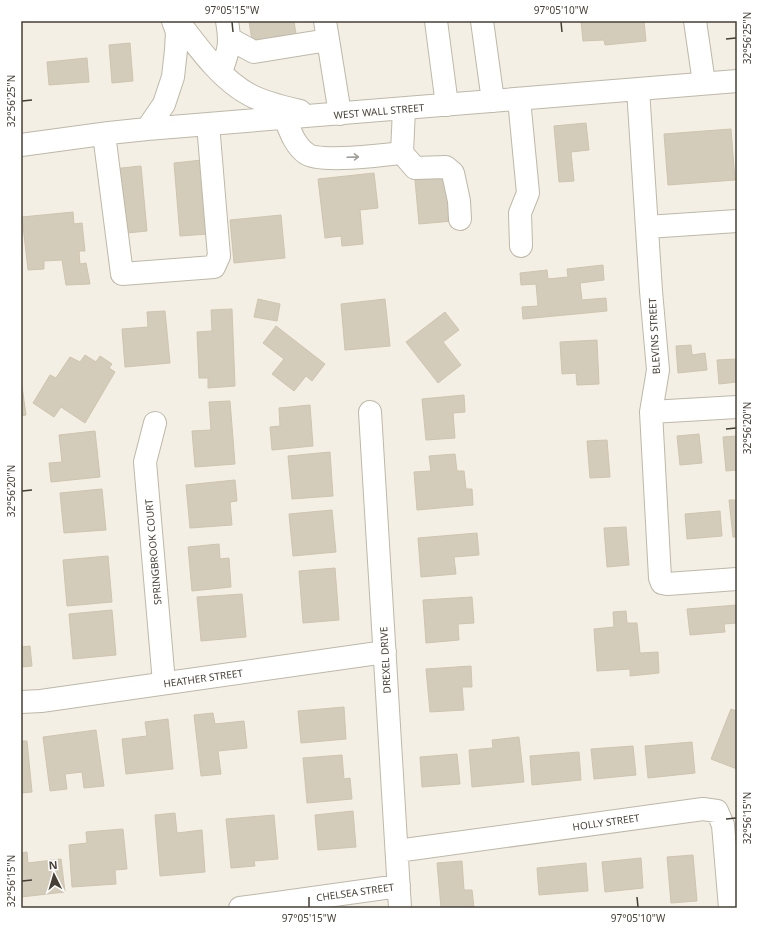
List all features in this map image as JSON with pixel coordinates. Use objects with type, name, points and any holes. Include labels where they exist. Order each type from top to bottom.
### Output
[{"type":"street","points":[[147,129],[164,104],[173,76],[177,32],[173,21]]},
{"type":"street","points":[[178,21],[204,56],[220,72],[250,95],[278,106],[330,115],[327,31],[254,52],[228,30]]},
{"type":"street","points":[[436,21],[447,105]]},
{"type":"street","points":[[482,21],[493,101]]},
{"type":"street","points":[[695,21],[704,83]]},
{"type":"street","points":[[220,72],[229,51],[228,30]]},
{"type":"street","name":"WEST WALL STREET","points":[[21,145],[147,129],[737,81]]},
{"type":"street","name":"BLEVINS STREET","points":[[638,89],[658,370],[651,412],[660,578],[662,583],[667,584],[737,579]]},
{"type":"street","points":[[519,99],[528,193],[520,213],[521,246]]},
{"type":"street","points":[[394,154],[404,108]]},
{"type":"street","points":[[285,118],[292,138],[308,155],[320,158],[355,158],[394,154],[416,168],[446,167],[453,173],[459,201],[460,219]]},
{"type":"street","points":[[104,134],[122,274],[214,267],[219,256],[208,124]]},
{"type":"street","points":[[647,227],[737,221]]},
{"type":"street","points":[[651,412],[737,408]]},
{"type":"street","name":"DREXEL DRIVE","points":[[370,412],[400,908]]},
{"type":"street","name":"SPRINGBROOK COURT","points":[[155,422],[145,462],[164,683]]},
{"type":"street","name":"HEATHER STREET","points":[[21,702],[385,652]]},
{"type":"street","name":"HOLLY STREET","points":[[397,851],[703,809],[717,811],[723,825],[730,908]]},
{"type":"street","name":"CHELSEA STREET","points":[[240,908],[399,886]]},
{"type":"building","points":[[249,21],[294,21],[296,34],[252,41]]},
{"type":"building","points":[[581,21],[644,21],[646,41],[605,45],[604,40],[583,41]]},
{"type":"building","points":[[130,43],[133,81],[112,83],[109,45]]},
{"type":"building","points":[[87,58],[89,82],[49,85],[47,62]]},
{"type":"building","points":[[586,123],[589,150],[571,152],[574,181],[559,182],[554,126]]},
{"type":"building","points":[[731,129],[735,180],[668,185],[664,134]]},
{"type":"building","points":[[202,160],[208,234],[180,236],[174,163]]},
{"type":"building","points":[[141,166],[147,231],[117,234],[112,169]]},
{"type":"building","points":[[374,173],[378,208],[360,210],[363,244],[342,246],[341,236],[325,238],[318,179]]},
{"type":"building","points":[[449,177],[453,221],[419,224],[415,180]]},
{"type":"building","points":[[73,212],[74,224],[82,223],[85,251],[79,251],[80,264],[86,263],[90,284],[66,285],[62,260],[44,261],[44,269],[28,270],[22,217]]},
{"type":"building","points":[[281,215],[285,258],[234,263],[230,220]]},
{"type":"building","points":[[603,265],[604,280],[580,283],[582,300],[606,298],[607,311],[523,319],[522,307],[538,306],[536,284],[521,285],[520,273],[547,270],[548,279],[568,277],[567,269]]},
{"type":"building","points":[[258,299],[280,304],[277,321],[254,317]]},
{"type":"building","points":[[385,299],[390,346],[345,350],[341,304]]},
{"type":"building","points":[[232,309],[235,386],[208,388],[208,378],[199,378],[197,332],[212,331],[211,310]]},
{"type":"building","points":[[165,311],[170,363],[125,367],[122,329],[148,327],[147,312]]},
{"type":"building","points":[[445,312],[459,330],[443,342],[461,365],[438,383],[406,342]]},
{"type":"building","points":[[276,326],[325,364],[312,381],[306,376],[294,391],[272,374],[284,359],[263,343]]},
{"type":"building","points":[[597,340],[599,384],[577,385],[576,373],[562,374],[560,342]]},
{"type":"building","points":[[691,345],[692,355],[705,353],[707,370],[678,373],[676,346]]},
{"type":"building","points":[[85,355],[96,362],[100,356],[112,364],[109,368],[115,372],[85,423],[61,407],[54,417],[33,403],[50,375],[56,378],[70,357],[80,362]]},
{"type":"building","points":[[737,359],[737,382],[719,384],[717,360]]},
{"type":"building","points":[[21,379],[26,415],[21,416]]},
{"type":"building","points":[[464,395],[465,412],[453,413],[455,438],[426,440],[422,399]]},
{"type":"building","points":[[230,401],[235,464],[195,467],[192,431],[211,430],[209,402]]},
{"type":"building","points":[[310,405],[313,446],[272,450],[270,427],[280,426],[279,408]]},
{"type":"building","points":[[95,431],[100,477],[51,482],[49,463],[62,462],[59,435]]},
{"type":"building","points":[[699,434],[702,463],[680,465],[677,436]]},
{"type":"building","points":[[737,436],[737,470],[726,471],[723,437]]},
{"type":"building","points":[[607,440],[610,477],[590,478],[587,441]]},
{"type":"building","points":[[330,452],[333,496],[292,499],[288,456]]},
{"type":"building","points":[[455,454],[457,471],[464,471],[466,489],[472,489],[473,505],[417,510],[414,472],[431,471],[429,456]]},
{"type":"building","points":[[235,480],[237,501],[230,502],[232,525],[190,528],[186,485]]},
{"type":"building","points":[[102,489],[106,530],[64,533],[60,493]]},
{"type":"building","points":[[729,500],[737,500],[737,537],[733,537]]},
{"type":"building","points":[[332,510],[336,552],[293,556],[289,514]]},
{"type":"building","points":[[720,511],[722,536],[687,539],[685,514]]},
{"type":"building","points":[[626,527],[629,565],[607,567],[604,528]]},
{"type":"building","points":[[477,533],[479,555],[454,557],[456,574],[421,577],[418,538]]},
{"type":"building","points":[[219,544],[220,559],[229,558],[231,587],[192,591],[188,547]]},
{"type":"building","points":[[108,556],[112,602],[67,606],[63,560]]},
{"type":"building","points":[[335,568],[339,620],[303,623],[299,571]]},
{"type":"building","points":[[242,594],[246,637],[201,641],[197,597]]},
{"type":"building","points":[[472,597],[474,623],[458,624],[459,640],[426,643],[423,600]]},
{"type":"building","points":[[737,605],[737,623],[724,624],[725,632],[690,635],[687,609]]},
{"type":"building","points":[[112,610],[116,655],[73,659],[69,614]]},
{"type":"building","points":[[626,611],[627,623],[637,623],[640,653],[658,652],[659,673],[630,676],[630,669],[597,671],[594,629],[614,627],[613,612]]},
{"type":"building","points":[[30,646],[32,666],[21,667],[21,647]]},
{"type":"building","points":[[471,666],[472,687],[462,687],[464,710],[430,712],[426,669]]},
{"type":"building","points":[[344,707],[346,739],[301,743],[298,711]]},
{"type":"building","points":[[731,709],[737,711],[737,769],[711,759]]},
{"type":"building","points":[[213,713],[215,724],[244,721],[247,748],[218,751],[221,774],[201,776],[194,715]]},
{"type":"building","points":[[168,719],[173,769],[126,774],[122,739],[147,736],[145,722]]},
{"type":"building","points":[[96,730],[104,786],[84,788],[82,772],[65,774],[67,789],[50,791],[43,737]]},
{"type":"building","points":[[519,737],[524,782],[472,787],[469,750],[493,748],[492,740]]},
{"type":"building","points":[[21,741],[27,741],[32,792],[21,793]]},
{"type":"building","points":[[692,742],[695,773],[648,778],[645,746]]},
{"type":"building","points":[[633,746],[636,775],[594,779],[591,749]]},
{"type":"building","points":[[579,752],[581,780],[532,785],[530,756]]},
{"type":"building","points":[[457,754],[460,784],[422,787],[420,757]]},
{"type":"building","points":[[342,755],[344,779],[350,778],[352,799],[307,803],[303,758]]},
{"type":"building","points":[[353,811],[356,847],[318,850],[315,815]]},
{"type":"building","points":[[175,813],[177,833],[202,830],[205,872],[160,876],[155,815]]},
{"type":"building","points":[[274,815],[278,859],[254,861],[255,866],[231,868],[226,819]]},
{"type":"building","points":[[123,829],[127,869],[115,870],[116,884],[72,887],[69,845],[87,843],[86,832]]},
{"type":"building","points":[[27,852],[28,863],[61,859],[65,892],[21,897],[21,853]]},
{"type":"building","points":[[693,855],[697,901],[671,903],[667,857]]},
{"type":"building","points":[[641,858],[643,888],[605,892],[602,862]]},
{"type":"building","points":[[462,861],[464,890],[472,890],[474,908],[441,908],[437,863]]},
{"type":"building","points":[[586,863],[588,891],[539,895],[537,868]]}]
